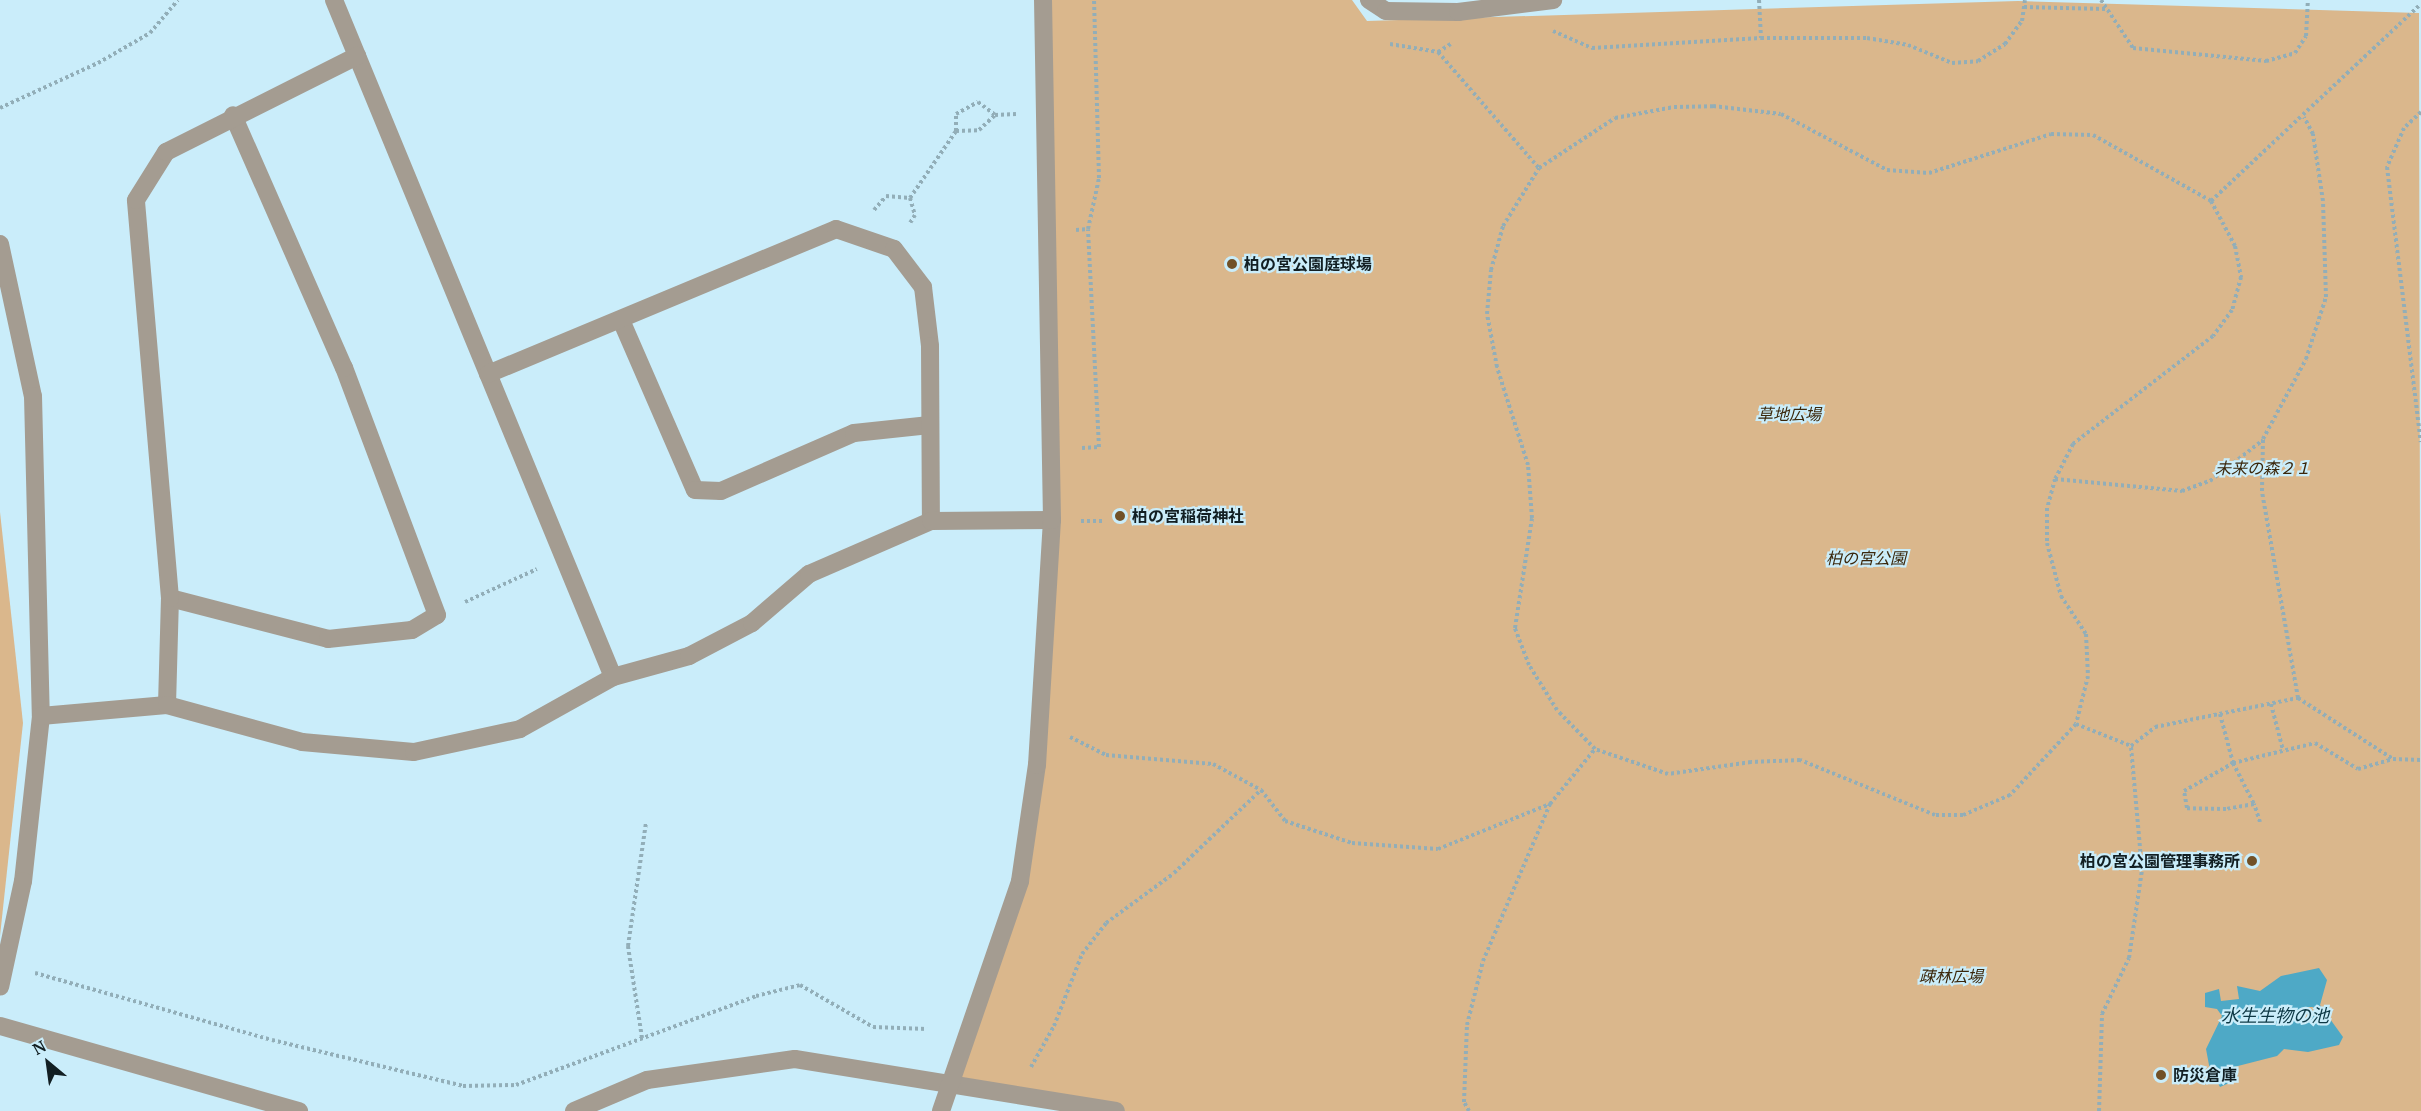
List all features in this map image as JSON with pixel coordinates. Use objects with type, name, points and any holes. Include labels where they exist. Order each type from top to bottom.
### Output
[{"type":"street","points":[[334,0],[613,676]]},
{"type":"street","points":[[941,1111],[1020,881],[1040,723],[1052,520],[1043,0]]},
{"type":"street","points":[[1370,0],[1386,11],[1458,12],[1526,1],[1553,0]]},
{"type":"street","points":[[167,705],[170,598],[136,200],[166,152],[233,115],[357,56]]},
{"type":"street","points":[[170,598],[328,639],[412,630],[436,615],[344,368],[233,115]]},
{"type":"street","points":[[488,374],[836,229],[858,236],[894,249],[923,287],[930,346],[931,521]]},
{"type":"street","points":[[0,244],[33,396],[41,716],[23,881],[0,987]]},
{"type":"street","points":[[621,320],[695,490],[721,491],[854,432],[930,425]]},
{"type":"street","points":[[41,716],[167,705],[302,742],[414,752],[520,729],[613,676],[689,656],[752,623],[809,574],[931,521],[1052,520]]},
{"type":"street","points":[[0,1026],[299,1111]]},
{"type":"street","points":[[574,1111],[646,1080],[795,1059],[948,1086],[1116,1111]]},
{"type":"path","points":[[0,108],[98,63],[150,33],[178,0]]},
{"type":"path","points":[[1094,0],[1099,178],[1088,229],[1099,447]]},
{"type":"path","points":[[1760,0],[1761,38]]},
{"type":"path","points":[[1526,1],[1528,18],[1592,48],[1761,38],[1867,38],[1908,45],[1952,63],[1978,61],[2005,44],[2022,21],[2025,0]]},
{"type":"path","points":[[2101,0],[2133,48],[2266,61],[2295,53],[2306,36],[2308,0]]},
{"type":"path","points":[[2211,201],[2304,117],[2421,4]]},
{"type":"path","points":[[2024,7],[2107,9]]},
{"type":"path","points":[[1438,52],[1539,168]]},
{"type":"path","points":[[910,198],[956,131],[956,114],[978,102],[995,116]]},
{"type":"path","points":[[1713,106],[1781,114],[1887,170],[1929,173],[2051,134],[2093,135],[2211,201],[2237,257],[2241,277],[2232,310],[2213,336],[2073,444],[2055,479],[2047,508],[2047,543],[2061,596],[2086,634],[2088,676],[2076,724],[2010,795],[1963,816],[1935,814],[1800,760],[1751,762],[1668,774],[1595,749],[1557,710],[1529,665],[1515,628],[1532,518],[1528,465],[1497,367],[1487,314],[1491,270],[1503,226],[1539,168],[1615,118],[1674,107],[1713,106]]},
{"type":"path","points":[[2421,112],[2404,128],[2386,167],[2421,442]]},
{"type":"path","points":[[956,131],[979,130],[995,116],[1018,114]]},
{"type":"path","points":[[2055,479],[2182,491],[2210,481],[2263,439],[2306,359],[2326,297],[2323,201],[2313,134],[2304,117]]},
{"type":"path","points":[[1047,233],[1088,229]]},
{"type":"path","points":[[2263,439],[2262,491],[2270,554],[2298,698]]},
{"type":"path","points":[[436,615],[564,557]]},
{"type":"path","points":[[2131,746],[2155,727],[2298,698],[2393,759]]},
{"type":"path","points":[[2271,704],[2283,750]]},
{"type":"path","points":[[2220,714],[2233,763],[2254,804],[2260,822]]},
{"type":"path","points":[[1040,723],[1106,755],[1213,764],[1261,790],[1285,821],[1340,840],[1438,849],[1550,804]]},
{"type":"path","points":[[2076,724],[2131,746]]},
{"type":"path","points":[[2254,804],[2226,809],[2187,808],[2184,791],[2233,763],[2315,743],[2358,769],[2393,759],[2421,760]]},
{"type":"path","points":[[2099,1111],[2102,1014],[2129,958],[2142,870],[2131,746]]},
{"type":"path","points":[[1469,1111],[1464,1102],[1467,1025],[1483,961],[1550,804],[1595,749]]},
{"type":"path","points":[[1014,1096],[1054,1026],[1082,954],[1106,923],[1174,873],[1261,790]]},
{"type":"path","points":[[642,1038],[628,946],[646,823]]},
{"type":"path","points":[[31,969],[38,976],[261,1037],[463,1086],[516,1084],[756,996],[800,985],[873,1027],[927,1029]]},
{"type":"green space","name":"柏の宮公園","points":[[1043,0],[1352,0],[1367,21],[2018,1],[2419,13],[2421,1111],[1066,1111],[948,1086],[1020,881],[1052,520]]},
{"type":"green space","points":[[0,512],[23,723],[0,936]]},
{"type":"water","name":"水生生物の池","points":[[2319,968],[2327,980],[2320,1005],[2343,1037],[2339,1045],[2308,1052],[2284,1049],[2277,1056],[2230,1068],[2229,1083],[2220,1087],[2209,1065],[2206,1049],[2222,1016],[2217,1009],[2205,1007],[2205,993],[2219,989],[2221,1001],[2239,999],[2237,986],[2260,991],[2281,976]],"holes":[[[2304,1007],[2313,1007],[2316,1013],[2309,1021],[2303,1018]]]},
{"type":"place","name":"柏の宮公園庭球場","points":[[1232,264]]},
{"type":"place","name":"柏の宮稲荷神社","points":[[1120,516]]},
{"type":"place","name":"柏の宮公園管理事務所","points":[[2252,861]]},
{"type":"place","name":"防災倉庫","points":[[2161,1075]]},
{"type":"park label","name":"草地広場","points":[[1789,414]]},
{"type":"park label","name":"未来の森２１","points":[[2263,468]]},
{"type":"park label","name":"疎林広場","points":[[1951,976]]}]
